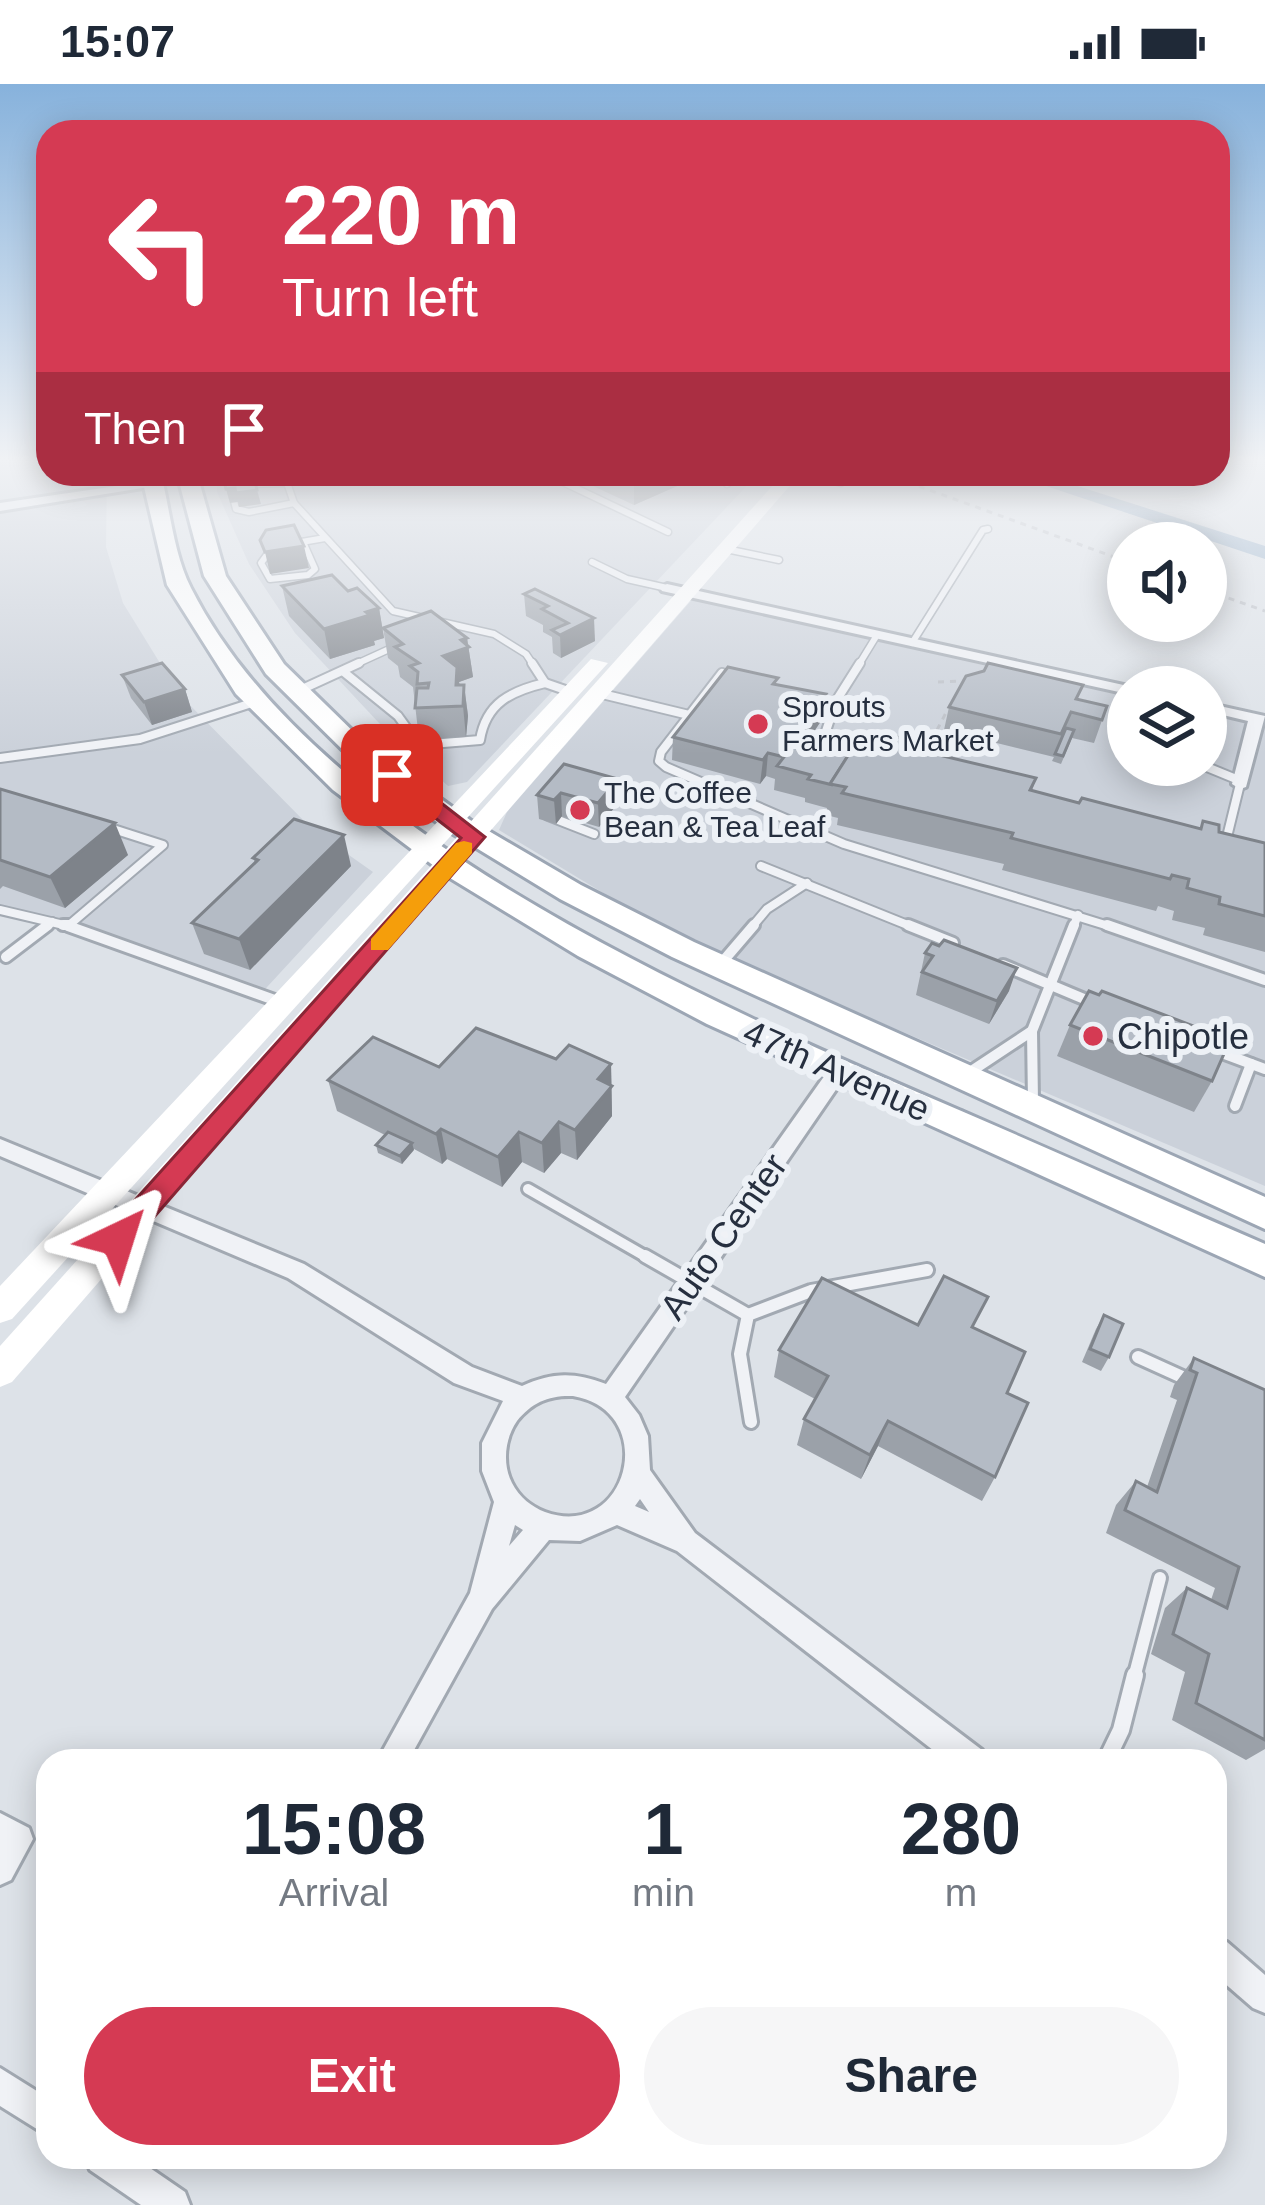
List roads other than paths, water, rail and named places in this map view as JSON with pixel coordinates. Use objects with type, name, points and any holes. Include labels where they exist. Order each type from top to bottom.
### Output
[{"type":"main road","name":"47th Avenue","points":[[169,556],[196,616],[258,701],[317,764],[437,857],[634,976],[837,1073],[1265,1261]]},
{"type":"main road","name":"47th Avenue","points":[[205,556],[214,580],[298,692],[357,747],[463,829],[716,969],[1265,1214]]},
{"type":"street","points":[[0,1371],[145,1208],[437,857],[598,693],[706,556]]},
{"type":"street","points":[[463,829],[571,692],[718,556]]},
{"type":"street","points":[[677,591],[1107,689]]},
{"type":"street","points":[[1227,712],[1261,719],[1240,783]]},
{"type":"street","points":[[0,1309],[283,1004],[437,857]]},
{"type":"street","name":"Auto Center","points":[[610,1399],[837,1073]]},
{"type":"street","points":[[0,1147],[296,1271],[463,1375],[526,1399]]},
{"type":"street","points":[[463,1375],[504,1420]]},
{"type":"street","points":[[638,1475],[614,1510],[581,1526],[545,1526],[507,1503],[495,1484],[494,1439],[504,1420],[526,1399],[568,1387],[610,1399],[637,1432],[638,1475],[686,1542]]},
{"type":"street","points":[[482,1599],[507,1503]]},
{"type":"street","points":[[614,1510],[686,1542],[955,1749]]},
{"type":"street","points":[[399,1749],[482,1599],[545,1526]]},
{"type":"street","points":[[0,1869],[9,1833]]},
{"type":"street","points":[[1227,1964],[1265,1996]]},
{"type":"street","points":[[0,2085],[36,2110]]},
{"type":"street","points":[[120,2169],[172,2205]]},
{"type":"lane","points":[[264,556],[261,562],[270,579],[308,575],[315,569],[309,556]]},
{"type":"lane","points":[[342,556],[393,610],[512,642],[545,683]]},
{"type":"lane","points":[[760,556],[779,560]]},
{"type":"lane","points":[[912,643],[967,556]]},
{"type":"lane","points":[[592,562],[626,578],[677,591]]},
{"type":"lane","points":[[420,633],[440,621]]},
{"type":"lane","points":[[842,752],[821,746],[824,734],[836,701],[878,635]]},
{"type":"lane","points":[[298,692],[399,644]]},
{"type":"lane","points":[[345,673],[398,716],[418,745],[481,740],[482,721],[510,690],[545,683],[571,692]]},
{"type":"lane","points":[[722,673],[659,756],[666,766],[844,844],[1078,915],[1265,980]]},
{"type":"lane","points":[[598,693],[689,716]]},
{"type":"lane","points":[[0,758],[140,739],[258,701]]},
{"type":"lane","points":[[1203,843],[1230,850],[1240,783],[1227,777]]},
{"type":"lane","points":[[539,808],[538,812],[594,834]]},
{"type":"lane","points":[[68,926],[163,845],[87,821]]},
{"type":"lane","points":[[761,866],[961,946]]},
{"type":"lane","points":[[716,969],[758,918],[806,884]]},
{"type":"lane","points":[[0,910],[68,926],[283,1004]]},
{"type":"lane","points":[[1036,1111],[1026,1081],[1036,1046],[1032,1031],[1078,915]]},
{"type":"lane","points":[[2,960],[52,922]]},
{"type":"lane","points":[[981,955],[1113,1010]]},
{"type":"lane","points":[[962,1077],[991,1061],[1014,1036],[1032,1031]]},
{"type":"lane","points":[[1198,1044],[1265,1069]]},
{"type":"lane","points":[[1234,1106],[1251,1064]]},
{"type":"lane","points":[[528,1189],[748,1315]]},
{"type":"lane","points":[[751,1421],[740,1355],[740,1334],[748,1315],[811,1291],[927,1270]]},
{"type":"lane","points":[[1138,1357],[1209,1390]]},
{"type":"lane","points":[[1112,1749],[1121,1730],[1160,1578]]},
{"type":"place","name":"Sprouts Farmers Market","points":[[758,724]]},
{"type":"place","name":"The Coffee Bean & Tea Leaf","points":[[580,810]]},
{"type":"place","name":"Chipotle","points":[[1093,1036]]}]
